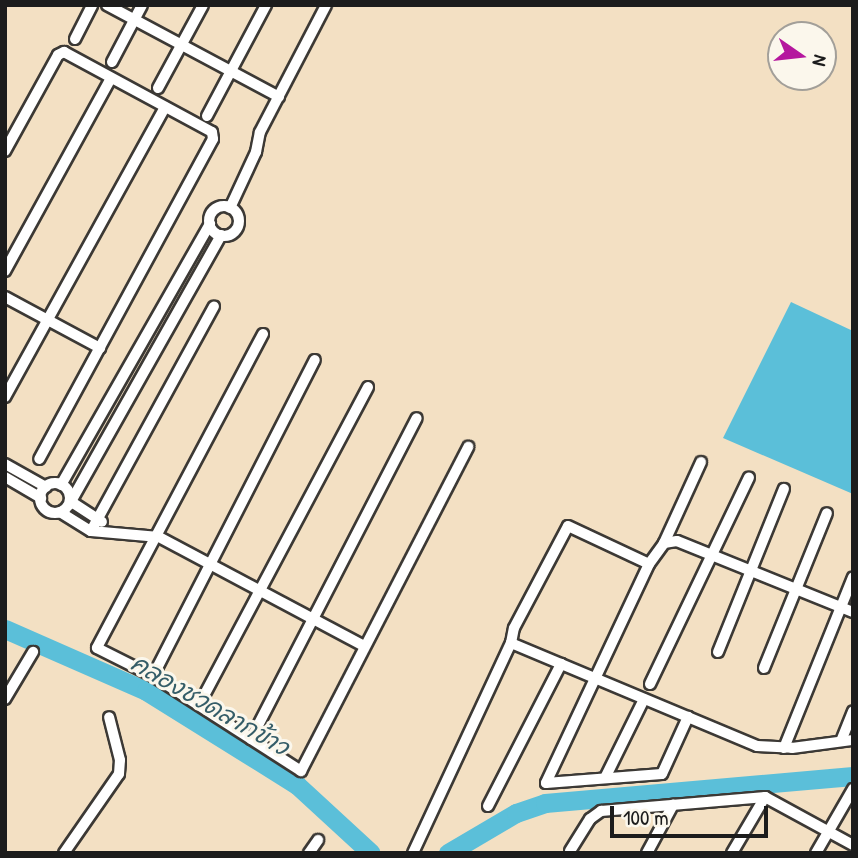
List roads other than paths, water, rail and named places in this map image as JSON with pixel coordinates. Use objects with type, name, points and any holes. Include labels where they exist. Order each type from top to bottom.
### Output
[{"type":"street","points":[[75,39],[92,5]]},
{"type":"street","points":[[107,5],[279,97]]},
{"type":"street","points":[[112,62],[142,5]]},
{"type":"street","points":[[158,88],[203,5]]},
{"type":"street","points":[[207,116],[266,5]]},
{"type":"street","points":[[230,208],[279,97],[326,5]]},
{"type":"street","points":[[5,151],[58,55],[66,52],[212,132],[213,140],[39,458]]},
{"type":"street","points":[[5,271],[111,78]]},
{"type":"street","points":[[5,397],[165,107]]},
{"type":"street","points":[[61,485],[210,225],[215,210],[230,208]]},
{"type":"street","points":[[210,225],[221,235],[232,234],[239,224],[230,208]]},
{"type":"street","points":[[60,512],[70,503],[221,235]]},
{"type":"street","points":[[5,297],[100,348]]},
{"type":"street","points":[[92,531],[214,306]]},
{"type":"street","points":[[263,334],[97,648],[153,676],[301,771],[468,447]]},
{"type":"street","points":[[153,676],[315,360]]},
{"type":"street","points":[[130,366],[142,374]]},
{"type":"street","points":[[199,705],[368,387]]},
{"type":"street","points":[[251,739],[417,418]]},
{"type":"street","points":[[688,717],[662,774],[546,783],[598,680],[649,564],[664,543],[701,462]]},
{"type":"street","points":[[5,464],[46,487],[61,485]]},
{"type":"street","points":[[5,477],[41,498],[48,511],[60,512],[92,531],[156,536],[364,646]]},
{"type":"street","points":[[650,684],[749,477]]},
{"type":"street","points":[[61,485],[69,493],[70,503]]},
{"type":"street","points":[[41,498],[46,487]]},
{"type":"street","points":[[718,652],[784,489]]},
{"type":"street","points":[[70,503],[98,518],[109,532]]},
{"type":"street","points":[[764,668],[827,513]]},
{"type":"street","points":[[413,853],[511,643],[514,628],[568,526],[649,564]]},
{"type":"street","points":[[664,543],[677,541],[853,612]]},
{"type":"street","points":[[784,748],[853,577]]},
{"type":"street","points":[[511,643],[757,746],[784,748],[853,740]]},
{"type":"street","points":[[5,699],[33,652]]},
{"type":"street","points":[[488,806],[561,664]]},
{"type":"street","points":[[605,778],[644,698]]},
{"type":"street","points":[[841,741],[853,711]]},
{"type":"street","points":[[64,853],[119,774],[120,760],[109,717]]},
{"type":"street","points":[[816,853],[853,789]]},
{"type":"street","points":[[732,853],[765,797]]},
{"type":"street","points":[[570,851],[596,814],[765,797],[853,845]]},
{"type":"street","points":[[646,853],[673,806]]},
{"type":"street","points":[[309,853],[318,840]]},
{"type":"water","points":[[791,302],[853,331],[853,494],[723,438]]},
{"type":"waterway","name":"คลองชวดลากข้าว","points":[[5,629],[146,691],[297,785],[371,853]]},
{"type":"waterway","points":[[448,853],[516,813],[545,803],[853,776]]}]
